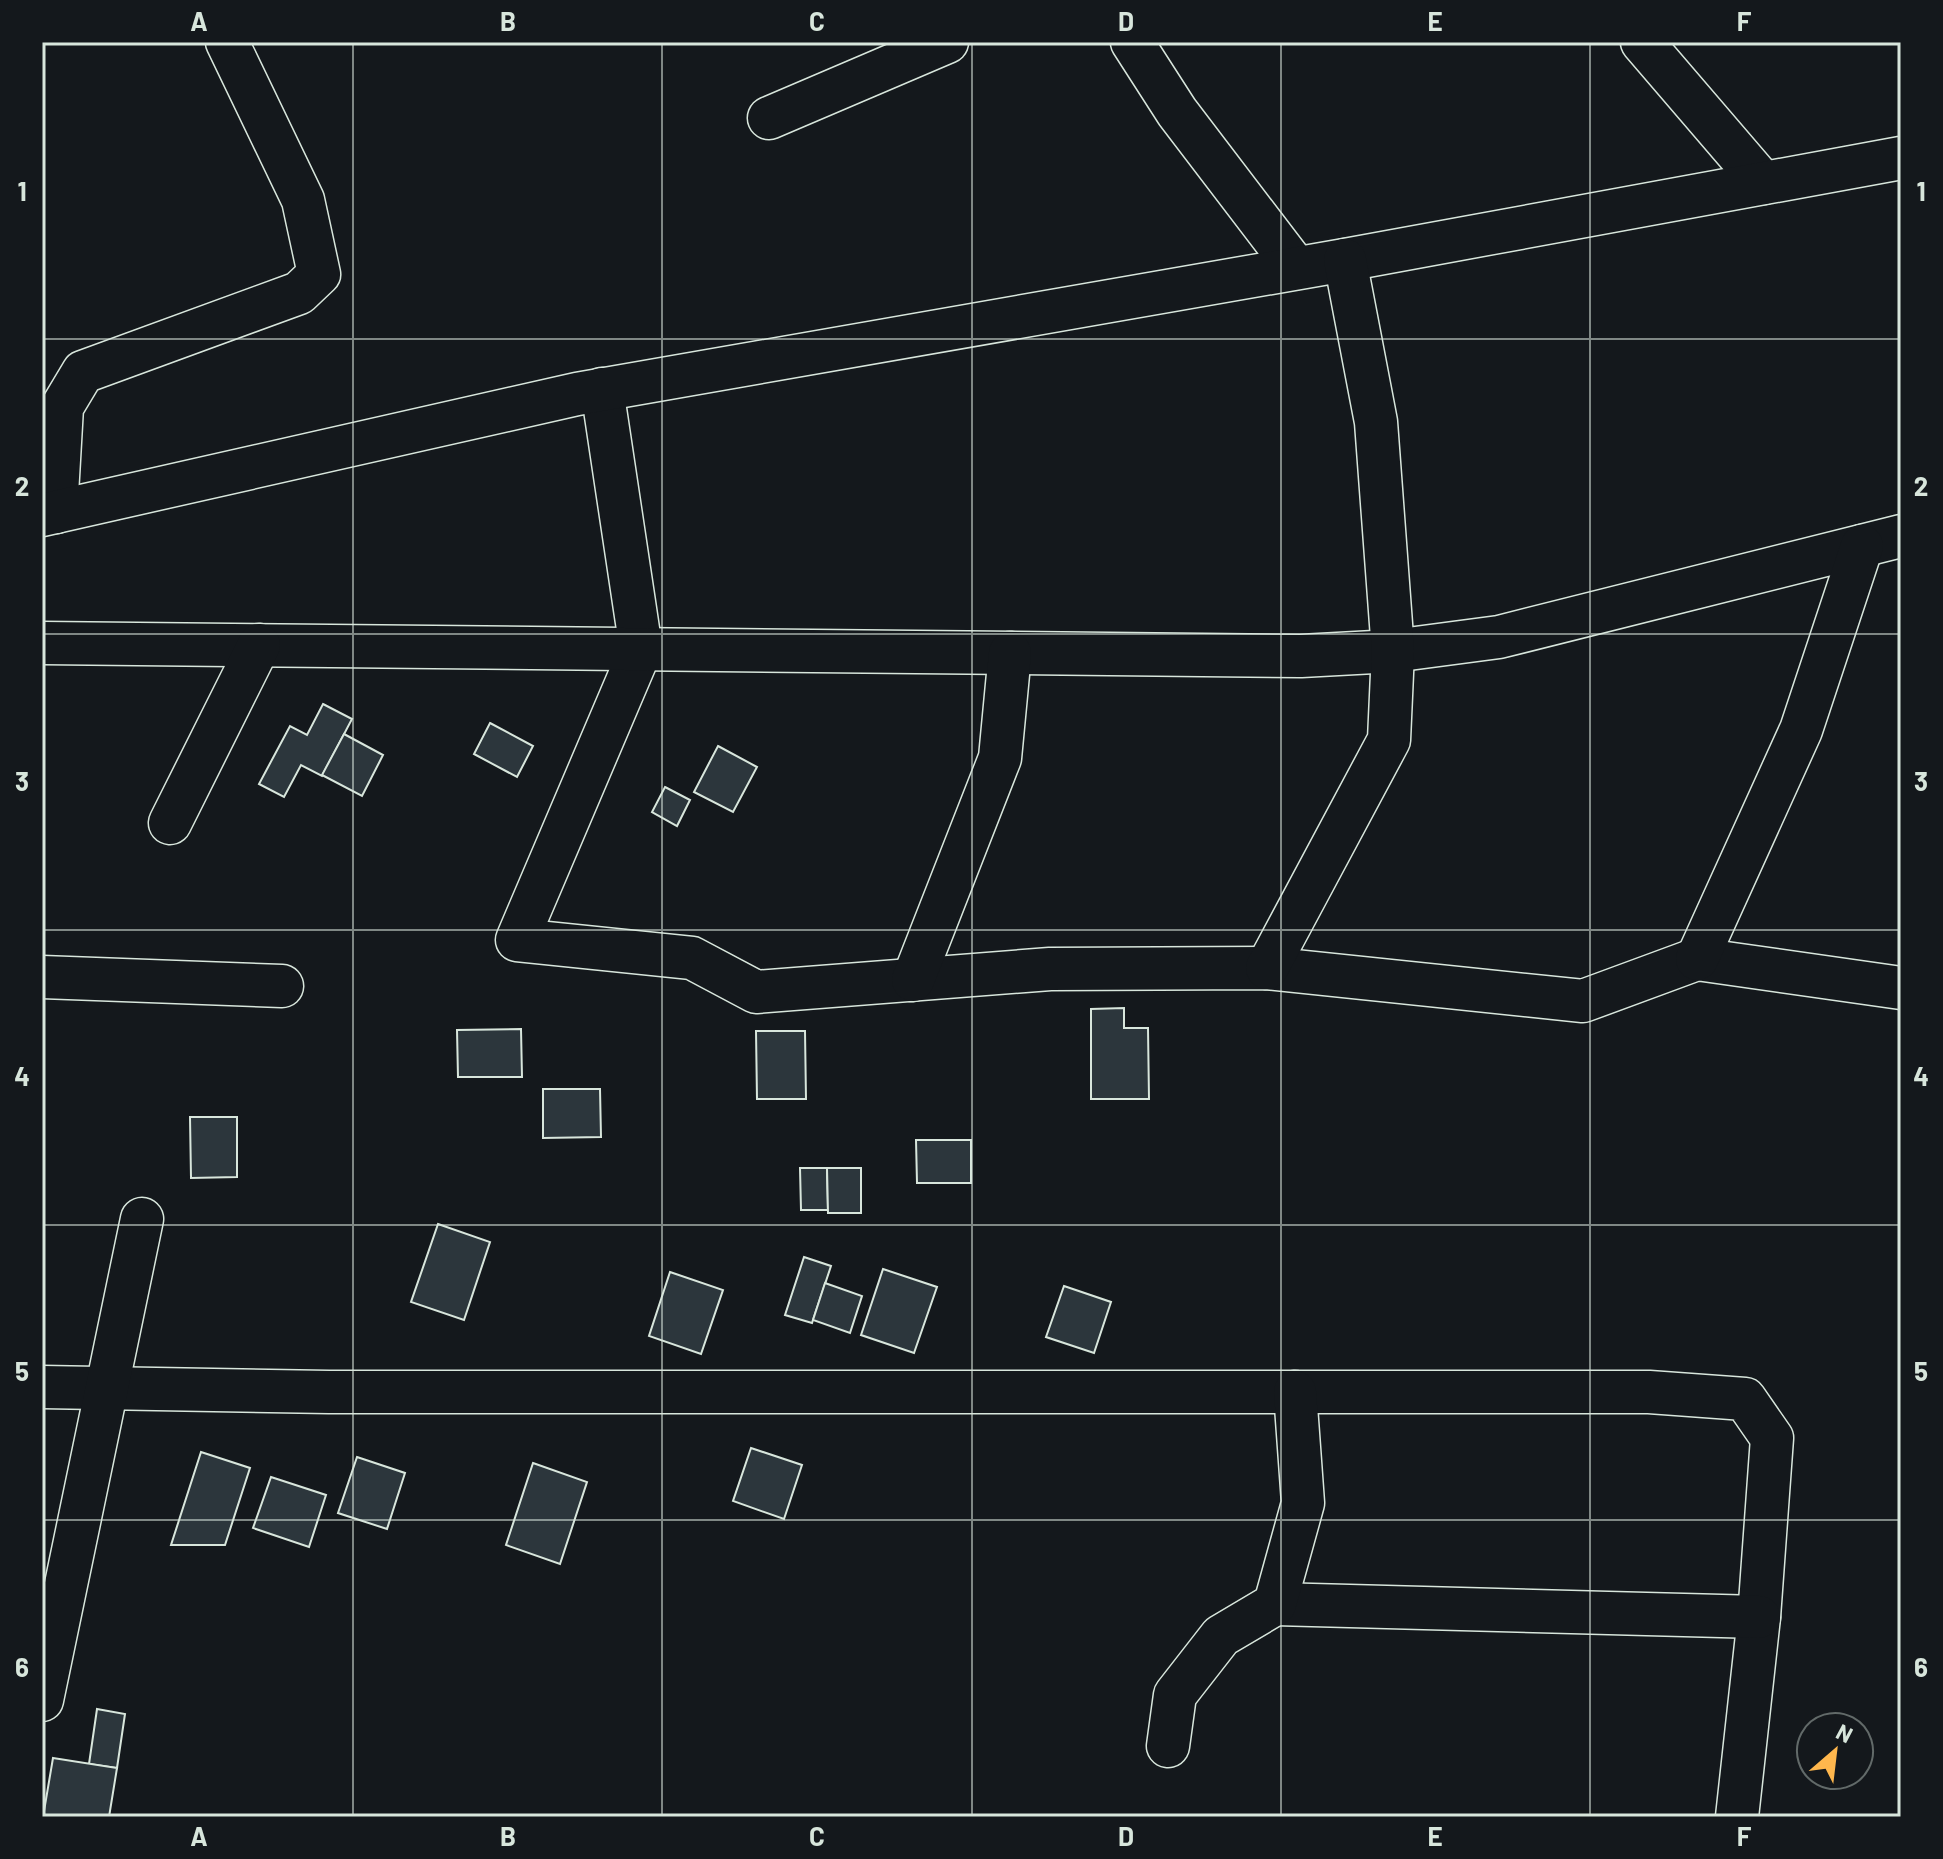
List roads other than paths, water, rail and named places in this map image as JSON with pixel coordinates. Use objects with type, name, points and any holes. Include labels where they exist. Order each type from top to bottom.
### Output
[{"type":"street","points":[[227,42],[303,200],[319,274],[299,293],[83,372],[62,407],[49,514],[602,389],[1345,260],[1901,158]]},
{"type":"street","points":[[769,118],[947,42]]},
{"type":"street","points":[[1132,42],[1177,112],[1296,268]]},
{"type":"street","points":[[1642,42],[1763,183]]},
{"type":"street","points":[[1267,968],[1389,740],[1393,651],[1376,422],[1345,260]]},
{"type":"street","points":[[602,389],[641,649],[517,940],[692,958],[756,992],[1050,969],[1267,968],[1583,1001],[1697,959],[1901,988]]},
{"type":"street","points":[[42,643],[1301,656],[1393,651],[1499,637],[1881,541]]},
{"type":"street","points":[[1697,959],[1801,730],[1881,541]]},
{"type":"street","points":[[170,823],[259,645]]},
{"type":"street","points":[[913,980],[1000,758],[1010,653]]},
{"type":"street","points":[[42,977],[282,986]]},
{"type":"street","points":[[42,1700],[142,1219]]},
{"type":"street","points":[[42,1387],[329,1392],[1649,1392],[1745,1399],[1772,1438],[1743,1817]]},
{"type":"street","points":[[1275,1604],[1303,1503],[1295,1392]]},
{"type":"street","points":[[1168,1746],[1175,1695],[1221,1636],[1275,1604],[1759,1617]]}]
